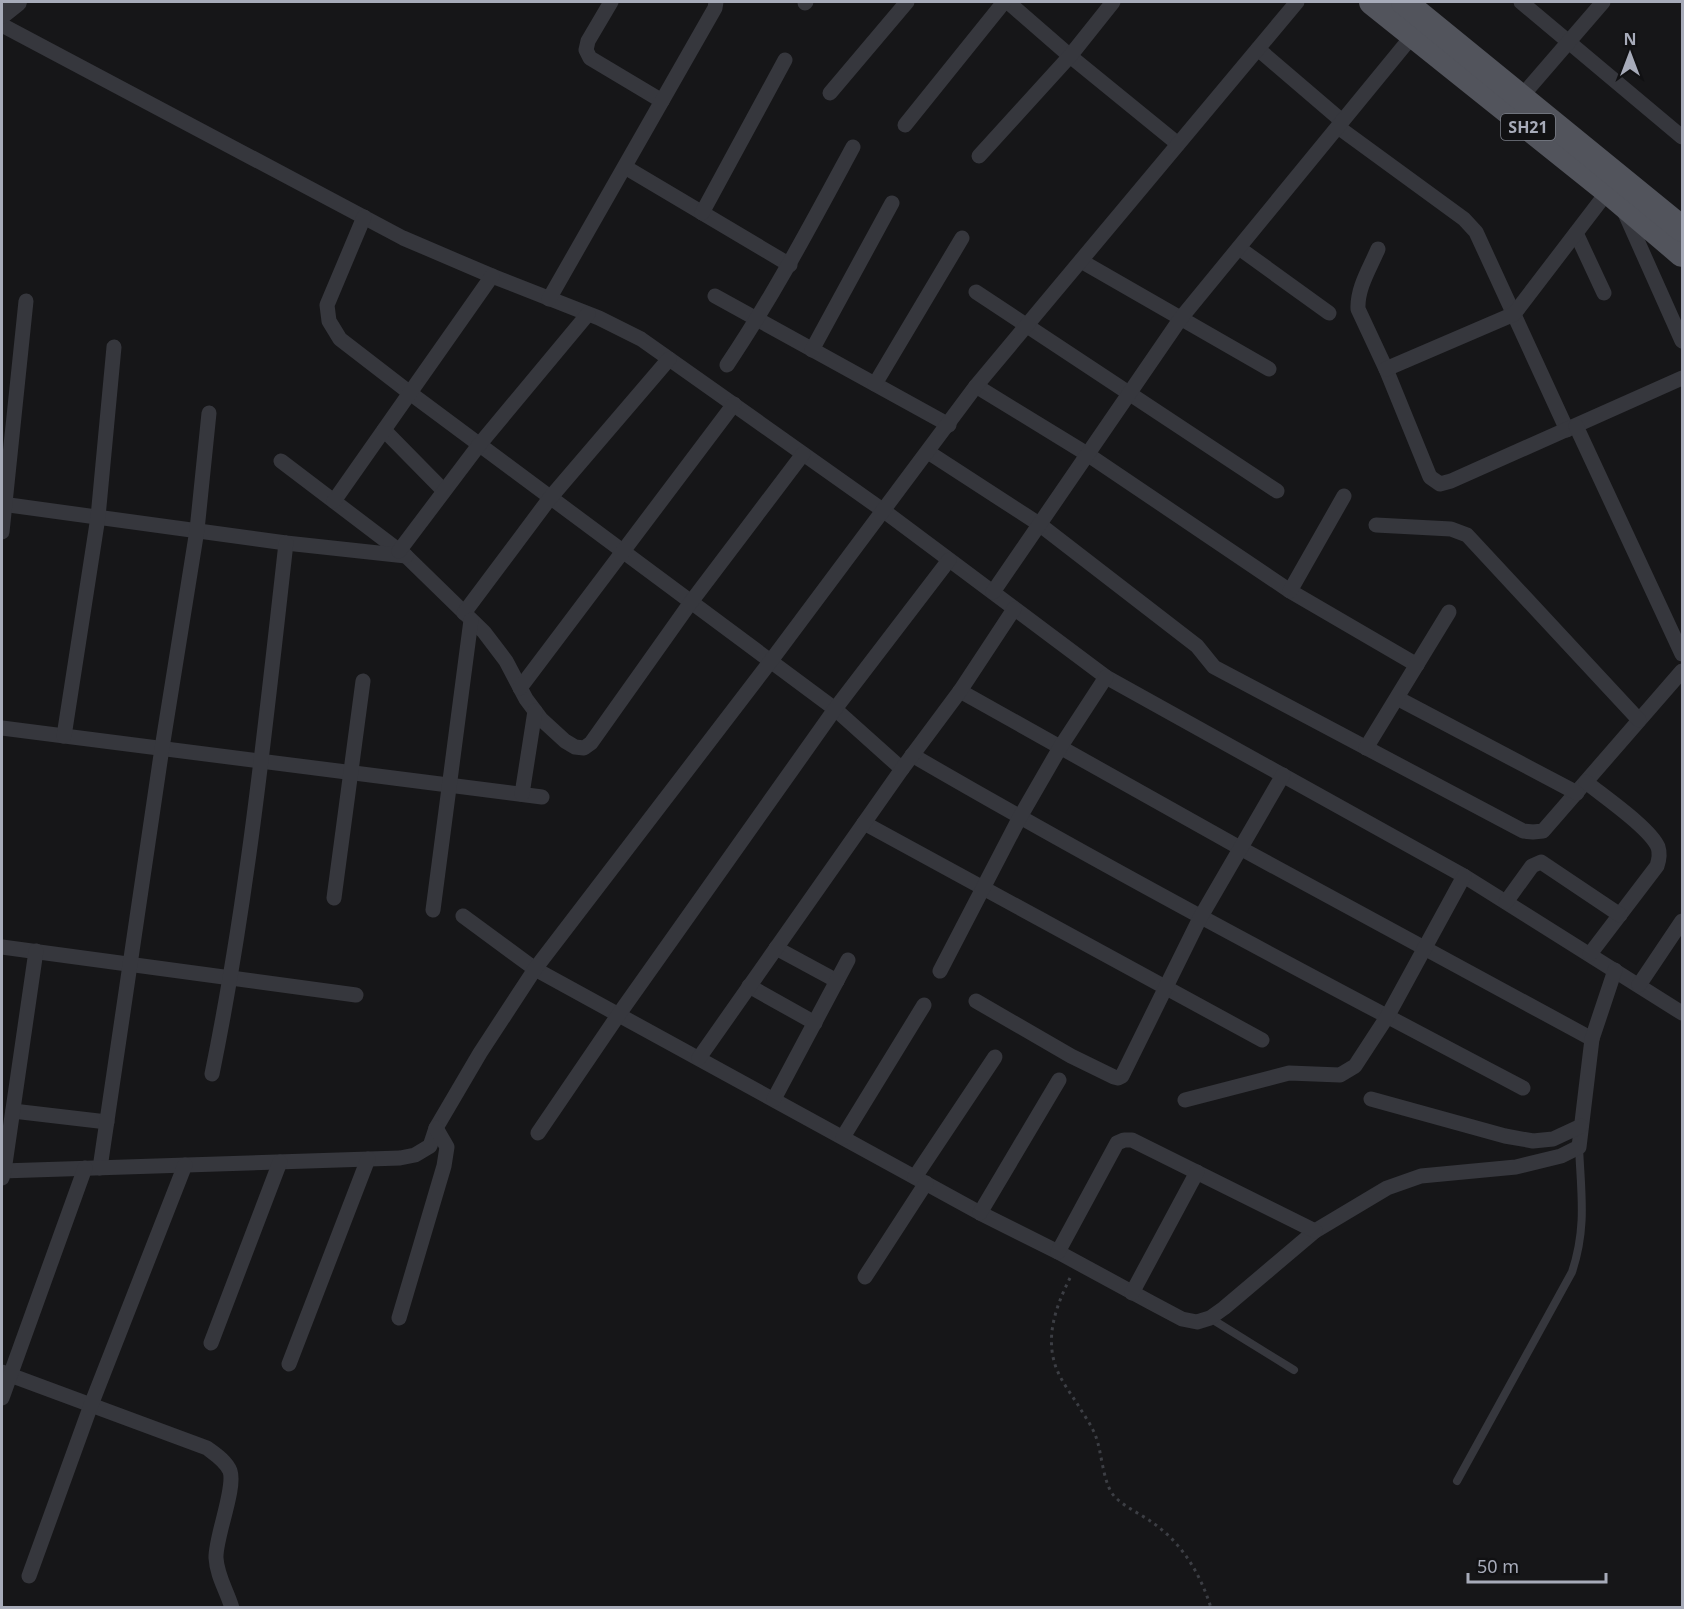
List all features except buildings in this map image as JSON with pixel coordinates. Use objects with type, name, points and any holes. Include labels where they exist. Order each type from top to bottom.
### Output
[{"type":"main road","name":"SH21","points":[[1372,2],[1683,254]]},
{"type":"main road","name":"SH21","points":[[1404,2],[1683,229]]},
{"type":"street","points":[[2,14],[17,2]]},
{"type":"street","points":[[611,2],[588,41],[586,50],[590,58],[662,101]]},
{"type":"street","points":[[549,299],[715,8],[716,2]]},
{"type":"street","points":[[830,93],[907,2]]},
{"type":"street","points":[[905,125],[1006,2],[1178,144]]},
{"type":"street","points":[[979,156],[1070,56],[1113,2]]},
{"type":"street","points":[[36,951],[2,1173],[400,1158],[415,1155],[430,1146],[436,1128],[480,1053],[536,969],[949,425],[976,386],[1297,2]]},
{"type":"street","points":[[1521,2],[1683,137]]},
{"type":"street","points":[[1521,97],[1603,2]]},
{"type":"street","points":[[2,25],[403,238],[588,314],[641,339],[884,511],[1106,677],[1464,876],[1683,1013]]},
{"type":"street","points":[[993,592],[1180,318],[1413,34]]},
{"type":"street","points":[[1258,49],[1340,124],[1464,219],[1476,232],[1514,314],[1683,654]]},
{"type":"street","points":[[702,213],[785,60]]},
{"type":"street","points":[[727,365],[758,320],[790,265],[853,147]]},
{"type":"street","points":[[625,166],[790,265]]},
{"type":"street","points":[[1386,369],[1514,314],[1576,233],[1613,195],[1683,341]]},
{"type":"street","points":[[812,350],[892,202]]},
{"type":"street","points":[[364,217],[327,305],[329,321],[340,339],[835,710],[902,769]]},
{"type":"street","points":[[1576,233],[1604,293]]},
{"type":"street","points":[[875,384],[962,238]]},
{"type":"street","points":[[1239,248],[1329,313]]},
{"type":"street","points":[[1378,249],[1360,290],[1358,309],[1386,369],[1430,477],[1440,484],[1683,378]]},
{"type":"street","points":[[1081,261],[1269,369]]},
{"type":"street","points":[[334,501],[492,276]]},
{"type":"street","points":[[976,292],[1276,491]]},
{"type":"street","points":[[715,297],[949,425]]},
{"type":"street","points":[[2,532],[9,403],[26,301]]},
{"type":"street","points":[[402,554],[444,491],[479,445],[588,314]]},
{"type":"street","points":[[64,736],[98,517],[114,346]]},
{"type":"street","points":[[433,910],[468,616],[550,498],[669,359]]},
{"type":"street","points":[[976,386],[1087,454],[1290,591],[1418,665]]},
{"type":"street","points":[[520,688],[734,404]]},
{"type":"street","points":[[2,1398],[6,1373],[93,1168],[107,1122],[162,748],[197,530],[209,413]]},
{"type":"street","points":[[384,430],[444,491]]},
{"type":"street","points":[[928,452],[1039,524],[1197,646],[1214,667],[1523,831],[1543,831],[1683,671]]},
{"type":"street","points":[[282,461],[402,554],[468,616],[484,632],[506,661],[520,688],[541,719],[565,741],[575,747],[584,748],[591,743],[691,602],[803,454]]},
{"type":"street","points":[[1290,591],[1344,496]]},
{"type":"street","points":[[4,504],[286,543],[402,554]]},
{"type":"street","points":[[1376,525],[1451,529],[1467,535],[1639,720]]},
{"type":"street","points":[[212,1074],[231,978],[262,761],[286,543]]},
{"type":"street","points":[[538,1133],[619,1014],[835,710],[949,560]]},
{"type":"street","points":[[699,1058],[902,769],[960,691],[1014,609]]},
{"type":"street","points":[[1366,748],[1449,612]]},
{"type":"street","points":[[940,971],[1020,817],[1061,746],[1106,677]]},
{"type":"street","points":[[334,898],[363,681]]},
{"type":"street","points":[[960,691],[1240,848],[1592,1039]]},
{"type":"street","points":[[1397,698],[1581,788],[1649,833],[1659,848],[1657,866],[1590,954]]},
{"type":"street","points":[[522,794],[535,711]]},
{"type":"street","points":[[2,728],[542,797]]},
{"type":"street","points":[[912,755],[1200,918],[1522,1088]]},
{"type":"street","points":[[976,1001],[1071,1056],[1118,1078],[1122,1076],[1200,918],[1283,775]]},
{"type":"street","points":[[864,823],[1262,1040]]},
{"type":"street","points":[[1506,902],[1532,866],[1541,862],[1620,915]]},
{"type":"street","points":[[1185,1100],[1288,1073],[1341,1076],[1355,1066],[1387,1017],[1464,876]]},
{"type":"street","points":[[463,916],[536,969],[980,1213],[1058,1252],[1132,1293],[1182,1318],[1197,1322],[1210,1318],[1224,1308],[1315,1231],[1387,1188],[1405,1181],[1438,1174],[1516,1167],[1561,1156],[1579,1147],[1592,1039],[1615,970]]},
{"type":"street","points":[[1639,986],[1683,921]]},
{"type":"street","points":[[2,947],[356,995]]},
{"type":"street","points":[[776,948],[837,981]]},
{"type":"street","points":[[774,1099],[849,960]]},
{"type":"street","points":[[749,986],[815,1023]]},
{"type":"street","points":[[843,1137],[924,1005]]},
{"type":"street","points":[[865,1277],[995,1057]]},
{"type":"street","points":[[980,1213],[1059,1080]]},
{"type":"street","points":[[1371,1099],[1505,1136],[1533,1141],[1553,1139],[1581,1126]]},
{"type":"street","points":[[13,1111],[107,1122]]},
{"type":"street","points":[[399,1318],[444,1166],[447,1147],[436,1128]]},
{"type":"street","points":[[1058,1252],[1117,1143],[1124,1140],[1132,1140],[1315,1231]]},
{"type":"street","points":[[289,1364],[368,1159]]},
{"type":"street","points":[[211,1343],[280,1162]]},
{"type":"street","points":[[29,1576],[91,1405],[185,1165]]},
{"type":"street","points":[[1132,1293],[1197,1172]]},
{"type":"street","points":[[6,1373],[207,1448],[220,1458],[230,1472],[230,1489],[216,1557],[219,1574],[232,1608]]},
{"type":"lane","points":[[1457,1481],[1572,1272],[1579,1250],[1582,1228],[1579,1147]]},
{"type":"lane","points":[[1210,1318],[1294,1370]]},
{"type":"path","points":[[1077,1263],[1059,1300],[1053,1319],[1053,1356],[1057,1370],[1096,1436],[1113,1496],[1154,1523],[1175,1542],[1204,1585],[1211,1608]]}]
